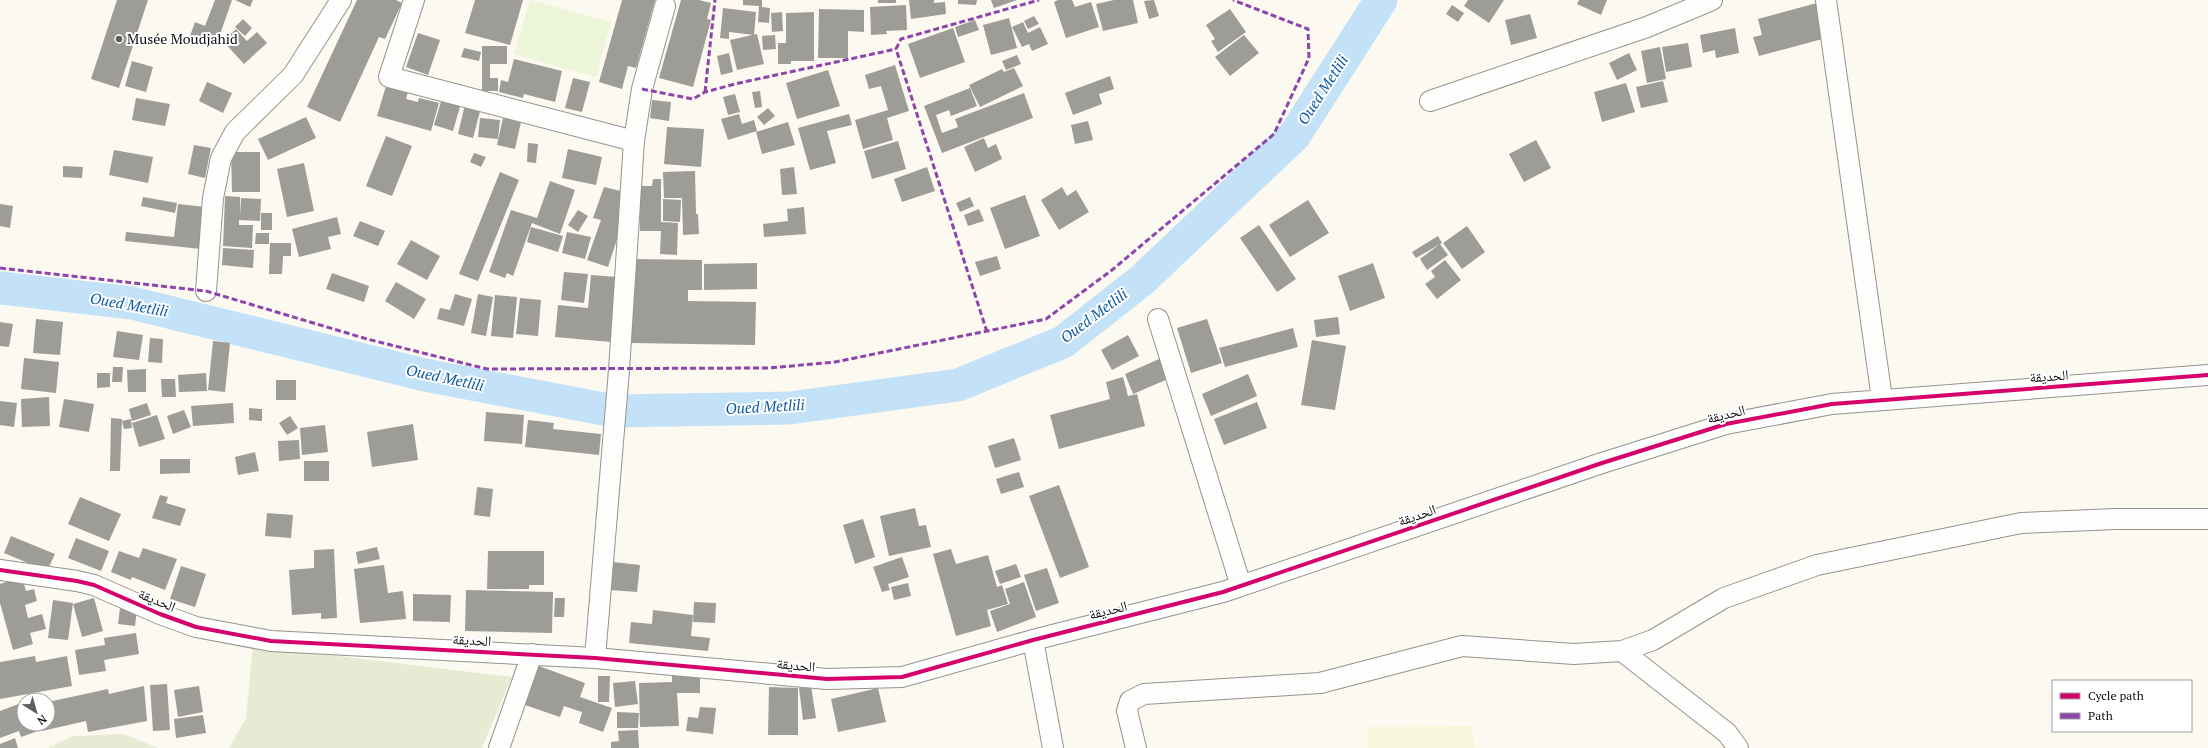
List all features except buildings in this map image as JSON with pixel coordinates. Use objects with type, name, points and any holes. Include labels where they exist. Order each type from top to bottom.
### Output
[{"type":"street","points":[[206,292],[213,198],[221,158],[235,132],[293,75],[341,0]]},
{"type":"street","points":[[414,0],[389,77],[634,141]]},
{"type":"street","points":[[1430,101],[1647,27],[1712,0]]},
{"type":"street","points":[[1826,0],[1882,399]]},
{"type":"street","points":[[595,658],[619,370],[634,141],[642,89],[665,6]]},
{"type":"street","points":[[1158,319],[1241,586]]},
{"type":"street","name":"الحديقة","points":[[3,571],[94,585],[160,614],[196,627],[271,641],[595,658],[827,679],[902,677],[1033,640],[1223,592],[1602,463],[1726,424],[1832,404],[2208,375]]},
{"type":"street","points":[[1136,748],[1127,710],[1130,701],[1144,694],[1242,686],[1320,683],[1462,646],[1574,654],[1622,650],[1653,640],[1724,598],[1817,565],[2021,524],[2116,518],[2208,519]]},
{"type":"street","points":[[1033,640],[1053,748]]},
{"type":"street","points":[[1622,650],[1727,733],[1738,748]]},
{"type":"street","points":[[499,748],[532,654]]},
{"type":"shaded area","points":[[1472,726],[1475,748],[1368,748],[1368,727]]},
{"type":"green space","points":[[530,0],[611,22],[596,77],[514,54]]},
{"type":"green space","points":[[253,646],[512,677],[482,748],[229,748],[246,718]]},
{"type":"green space","points":[[124,734],[158,748],[48,748],[73,736]]},
{"type":"waterway","name":"Oued Metlili","points":[[0,288],[132,303],[425,375],[614,411],[790,408],[958,385],[1063,342],[1142,280],[1294,136],[1381,0]]},
{"type":"marked path","points":[[705,92],[715,0]]},
{"type":"marked path","points":[[987,332],[896,49],[901,39],[1039,0]]},
{"type":"marked path","points":[[0,268],[206,291],[367,339],[487,369],[769,368],[835,362],[1046,319],[1112,270],[1274,134],[1309,58],[1308,29],[1233,0]]},
{"type":"marked path","points":[[642,89],[693,99],[705,92],[739,83],[896,49]]},
{"type":"cycle path","points":[[0,570],[77,581],[94,585],[160,614],[196,627],[271,641],[595,658],[827,679],[902,677],[1033,640],[1223,592],[1602,463],[1726,424],[1832,404],[2208,375]]},
{"type":"place","name":"Musée Moudjahid","points":[[119,39]]}]
